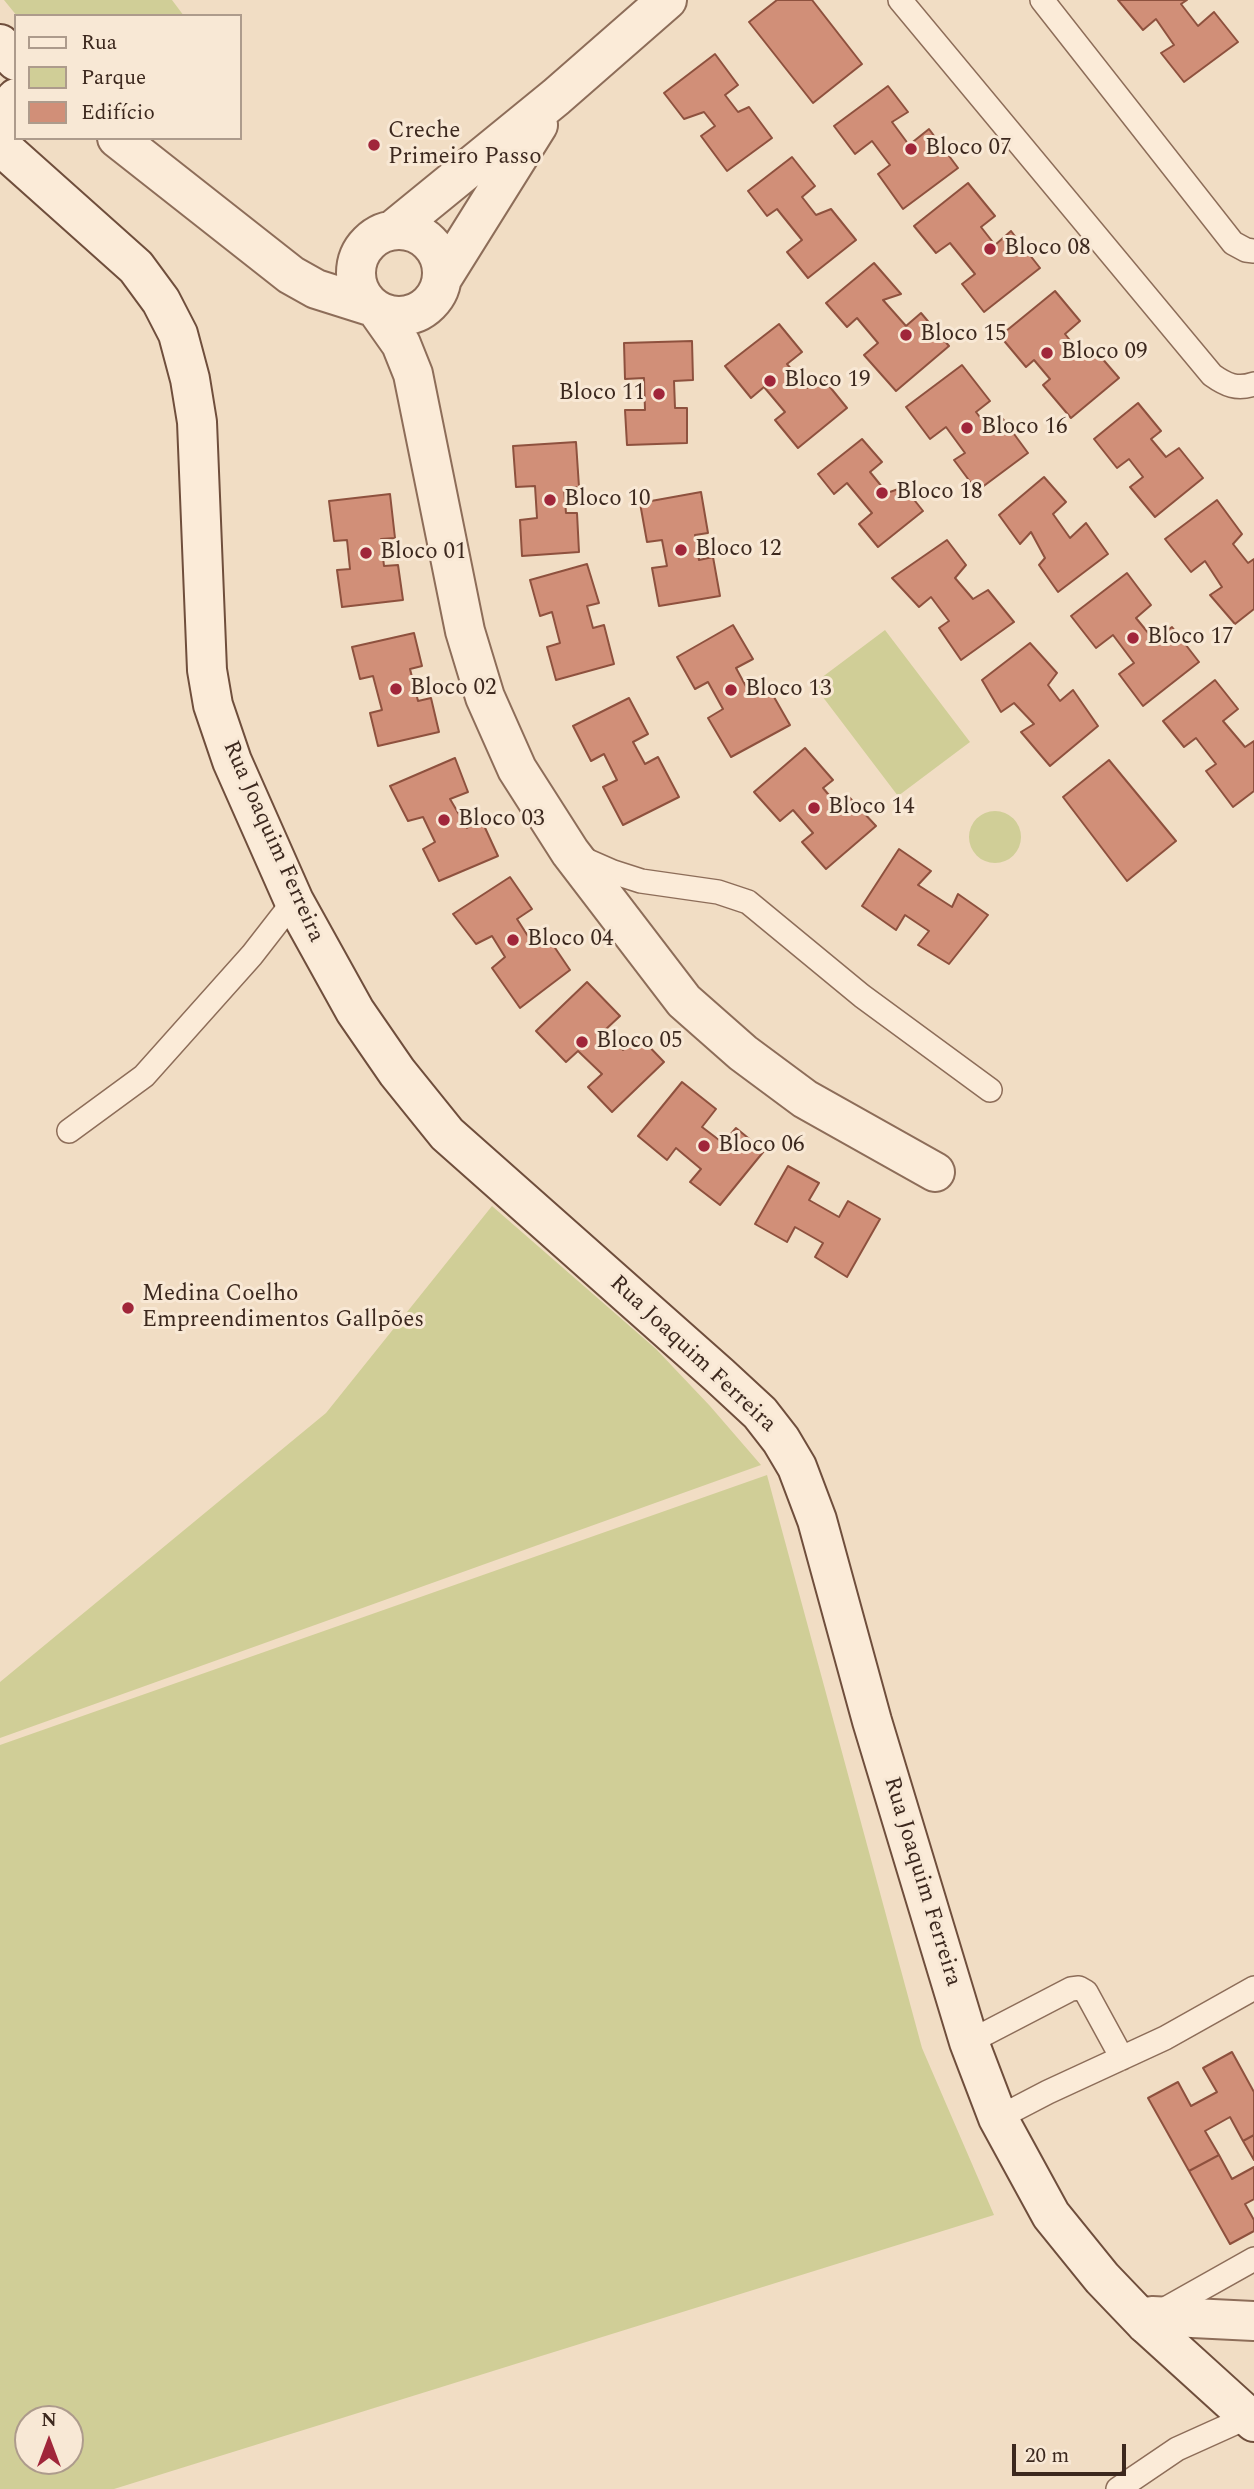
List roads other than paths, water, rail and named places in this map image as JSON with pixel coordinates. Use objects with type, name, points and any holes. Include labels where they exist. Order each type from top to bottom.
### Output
[{"type":"street","points":[[393,230],[556,97],[667,0]]},
{"type":"street","points":[[0,44],[14,59]]},
{"type":"street","points":[[413,374],[416,344],[435,292],[556,97]]},
{"type":"street","points":[[0,117],[14,100]]},
{"type":"street","name":"Rua Joaquim Ferreira","points":[[0,138],[5,150],[136,267],[161,301],[178,334],[190,379],[197,422],[206,670],[213,705],[232,761],[294,901],[355,1011],[397,1072],[447,1134],[760,1413],[781,1440],[797,1467],[817,1520],[872,1721],[969,2042],[998,2119],[1051,2215],[1102,2278],[1251,2420]]},
{"type":"street","points":[[120,140],[291,275],[316,289],[375,308],[401,344],[413,374],[465,631],[485,697],[517,769],[569,852],[684,1001],[743,1053],[805,1099],[935,1172]]},
{"type":"street","points":[[291,275],[313,276],[337,267],[361,253],[373,238],[401,229],[415,232],[427,239],[440,256],[435,292],[413,314],[385,314],[363,297],[357,285],[355,272],[361,253]]},
{"type":"street","points":[[1149,2320],[1254,2321]]},
{"type":"lane","points":[[901,0],[1212,375],[1225,384],[1242,388],[1254,384]]},
{"type":"lane","points":[[1042,0],[1233,243],[1254,251]]},
{"type":"lane","points":[[569,852],[613,872],[641,881],[718,892],[748,902],[862,996],[990,1090]]},
{"type":"lane","points":[[69,1131],[145,1076],[253,956],[294,901]]},
{"type":"lane","points":[[969,2042],[1071,1989],[1079,1988],[1086,1992],[1122,2058]]},
{"type":"lane","points":[[998,2119],[1048,2092],[1165,2038],[1254,1988]]},
{"type":"lane","points":[[1149,2320],[1254,2259]]},
{"type":"lane","points":[[1118,2489],[1177,2449],[1251,2420]]},
{"type":"place","name":"Creche Primeiro Passo","points":[[374,145]]},
{"type":"place","name":"Bloco 07","points":[[911,149]]},
{"type":"place","name":"Bloco 08","points":[[990,249]]},
{"type":"place","name":"Bloco 15","points":[[906,335]]},
{"type":"place","name":"Bloco 09","points":[[1047,353]]},
{"type":"place","name":"Bloco 19","points":[[770,381]]},
{"type":"place","name":"Bloco 11","points":[[659,394]]},
{"type":"place","name":"Bloco 16","points":[[967,428]]},
{"type":"place","name":"Bloco 18","points":[[882,493]]},
{"type":"place","name":"Bloco 10","points":[[550,500]]},
{"type":"place","name":"Bloco 12","points":[[681,550]]},
{"type":"place","name":"Bloco 01","points":[[366,553]]},
{"type":"place","name":"Bloco 17","points":[[1133,638]]},
{"type":"place","name":"Bloco 02","points":[[396,689]]},
{"type":"place","name":"Bloco 13","points":[[731,690]]},
{"type":"place","name":"Bloco 14","points":[[814,808]]},
{"type":"place","name":"Bloco 03","points":[[444,820]]},
{"type":"place","name":"Bloco 04","points":[[513,940]]},
{"type":"place","name":"Bloco 05","points":[[582,1042]]},
{"type":"place","name":"Bloco 06","points":[[704,1146]]},
{"type":"place","name":"Medina Coelho Empreendimentos Gallpões","points":[[128,1308]]}]
